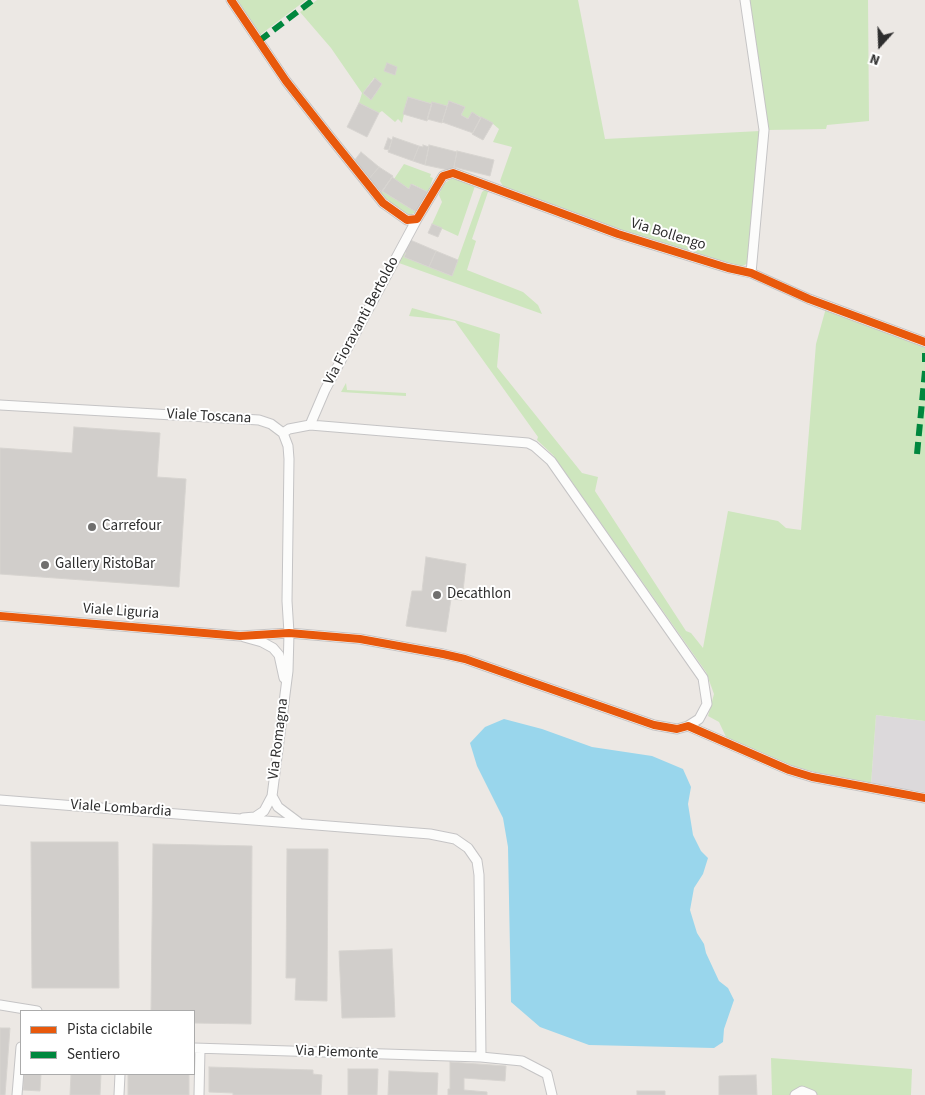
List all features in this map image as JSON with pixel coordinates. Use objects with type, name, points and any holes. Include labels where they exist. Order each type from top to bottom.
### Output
[{"type":"street","points":[[231,0],[286,81],[383,203],[407,220],[420,216]]},
{"type":"street","points":[[745,0],[764,130],[751,273]]},
{"type":"street","name":"Via Bollengo","points":[[420,216],[443,176],[454,173],[618,234],[728,268],[751,273],[808,299],[925,342]]},
{"type":"street","name":"Via Fioravanti Bertoldo","points":[[310,425],[325,390],[420,216]]},
{"type":"street","name":"Viale Toscana","points":[[0,405],[259,420],[271,424],[283,433]]},
{"type":"street","points":[[240,636],[289,633],[360,639],[443,654],[474,662],[654,726],[677,729],[688,726],[699,718],[707,704],[703,678],[550,461],[534,446],[528,443],[310,425],[289,429],[283,433],[290,459],[287,601],[289,633],[289,657],[285,683]]},
{"type":"street","name":"Viale Liguria","points":[[0,616],[240,636]]},
{"type":"street","points":[[240,636],[274,648],[279,655],[285,683]]},
{"type":"street","name":"Via Romagna","points":[[272,796],[285,683]]},
{"type":"street","points":[[688,726],[789,770],[812,777],[925,798]]},
{"type":"street","points":[[243,818],[255,817],[264,811],[272,796]]},
{"type":"street","points":[[272,796],[278,807],[289,818],[303,824]]},
{"type":"street","name":"Viale Lombardia","points":[[0,800],[430,834],[455,839],[468,848],[477,861],[479,875],[480,1057]]},
{"type":"street","points":[[0,1005],[24,1010]]},
{"type":"street","points":[[197,1049],[199,1095]]},
{"type":"street","name":"Via Piemonte","points":[[197,1049],[480,1057],[522,1061],[547,1074],[552,1095]]},
{"type":"street","points":[[17,1095],[20,1059]]},
{"type":"street","points":[[119,1095],[120,1075]]},
{"type":"street","points":[[795,1095],[802,1092],[812,1095]]},
{"type":"shaded area","points":[[876,715],[925,721],[925,792],[871,784]]},
{"type":"green space","points":[[235,0],[306,0],[260,35]]},
{"type":"green space","points":[[317,0],[578,0],[605,139],[760,131],[748,263],[741,267],[661,244],[596,223],[504,188],[500,181],[512,147],[493,142],[499,129],[492,123],[472,113],[468,119],[461,115],[465,107],[449,101],[447,106],[408,97],[402,123],[398,119],[395,122],[382,111],[379,113],[359,103],[362,93],[331,48],[300,12]],"holes":[[[374,78],[382,84],[371,100],[363,93]]]},
{"type":"green space","points":[[746,0],[868,0],[869,121],[827,125],[826,129],[767,130]]},
{"type":"green space","points":[[404,164],[431,174],[430,177],[433,178],[428,192],[412,184],[409,189],[394,179]]},
{"type":"green space","points":[[455,176],[474,183],[475,186],[458,236],[432,224],[442,202],[439,195],[441,189],[445,183]]},
{"type":"green space","points":[[487,188],[489,189],[472,239],[476,241],[467,270],[523,292],[538,305],[542,314],[399,263],[403,252],[406,253],[404,257],[452,276],[482,192]]},
{"type":"green space","points":[[376,189],[416,212],[408,216],[396,209]]},
{"type":"green space","points":[[412,308],[500,334],[497,367],[582,473],[598,477],[595,491],[686,631],[691,633],[703,648],[728,511],[778,521],[786,528],[801,530],[816,344],[826,308],[925,344],[925,721],[876,715],[871,784],[792,766],[727,739],[719,722],[708,716],[714,694],[706,672],[553,455],[537,440],[538,437],[455,321],[409,316]]},
{"type":"green space","points":[[346,383],[347,390],[406,393],[406,396],[341,392]]},
{"type":"green space","points":[[771,1058],[912,1069],[911,1095],[772,1095]]},
{"type":"water","points":[[504,719],[542,729],[592,747],[652,756],[683,769],[691,787],[688,804],[693,835],[701,851],[708,858],[703,874],[694,888],[690,910],[697,933],[704,944],[706,953],[719,981],[728,988],[734,1000],[724,1029],[723,1042],[714,1048],[589,1045],[540,1027],[511,1002],[508,847],[503,818],[477,766],[470,743],[485,727]]},
{"type":"building","points":[[387,63],[397,67],[395,75],[384,71]]},
{"type":"building","points":[[375,78],[382,84],[371,100],[363,93]]},
{"type":"building","points":[[408,97],[432,104],[427,121],[403,114]]},
{"type":"building","points":[[449,101],[465,107],[461,115],[468,119],[472,112],[481,118],[473,133],[442,122]]},
{"type":"building","points":[[432,102],[447,106],[442,123],[427,119]]},
{"type":"building","points":[[359,103],[379,113],[367,137],[347,127]]},
{"type":"building","points":[[481,117],[493,123],[483,140],[472,134]]},
{"type":"building","points":[[393,137],[419,146],[413,161],[388,152]]},
{"type":"building","points":[[388,138],[392,140],[389,150],[384,149]]},
{"type":"building","points":[[423,145],[429,147],[425,165],[413,161],[419,146],[423,147]]},
{"type":"building","points":[[429,145],[457,152],[453,171],[425,165]]},
{"type":"building","points":[[457,151],[494,160],[490,176],[454,167]]},
{"type":"building","points":[[361,152],[379,167],[368,180],[354,161]]},
{"type":"building","points":[[379,167],[393,176],[382,192],[368,180]]},
{"type":"building","points":[[392,177],[409,189],[411,184],[428,192],[416,212],[382,191]]},
{"type":"building","points":[[432,224],[442,228],[438,237],[428,233]]},
{"type":"building","points":[[408,239],[436,251],[429,267],[404,257],[406,253],[403,252]]},
{"type":"building","points":[[436,251],[458,260],[452,276],[429,267]]},
{"type":"building","name":"Carrefour","points":[[74,427],[160,433],[157,477],[186,479],[179,587],[0,574],[0,448],[72,453]]},
{"type":"building","name":"Decathlon","points":[[426,557],[466,564],[462,600],[451,599],[446,632],[406,626],[412,591],[422,591]]},
{"type":"building","points":[[31,842],[118,842],[119,988],[32,988]]},
{"type":"building","points":[[153,844],[252,846],[251,1024],[195,1023],[195,1010],[151,1010]]},
{"type":"building","points":[[287,849],[328,849],[327,1001],[295,1000],[296,978],[286,978]]},
{"type":"building","points":[[392,949],[395,1017],[342,1018],[339,951]]},
{"type":"building","points":[[0,1028],[10,1028],[5,1095],[0,1095]]},
{"type":"building","points":[[450,1062],[506,1066],[505,1081],[464,1078],[464,1090],[487,1092],[487,1095],[448,1095],[448,1089],[450,1089]]},
{"type":"building","points":[[209,1067],[313,1070],[313,1074],[322,1075],[321,1095],[233,1095],[233,1093],[209,1092]]},
{"type":"building","points":[[348,1069],[378,1069],[377,1095],[348,1095]]},
{"type":"building","points":[[389,1071],[438,1073],[437,1095],[388,1095]]},
{"type":"building","points":[[24,1075],[41,1075],[40,1091],[23,1090]]},
{"type":"building","points":[[71,1075],[101,1075],[100,1095],[70,1095]]},
{"type":"building","points":[[128,1075],[189,1075],[189,1095],[128,1095]]},
{"type":"building","points":[[756,1075],[757,1095],[719,1095],[719,1076]]},
{"type":"building","points":[[637,1091],[665,1091],[665,1095],[637,1095]]},
{"type":"marked path","points":[[259,41],[313,0]]},
{"type":"marked path","points":[[925,353],[925,362]]},
{"type":"marked path","points":[[917,454],[925,371]]},
{"type":"cycle path","points":[[231,0],[286,81],[330,137],[383,203],[407,220],[417,219],[443,176],[453,173],[618,234],[728,268],[751,273],[809,299],[925,342]]},
{"type":"cycle path","points":[[0,616],[240,636],[289,633],[360,639],[443,654],[465,659],[654,725],[677,729],[688,726],[789,770],[812,777],[925,798]]},
{"type":"place","name":"Carrefour","points":[[92,527]]},
{"type":"place","name":"Gallery RistoBar","points":[[45,565]]},
{"type":"place","name":"Decathlon","points":[[437,595]]}]
